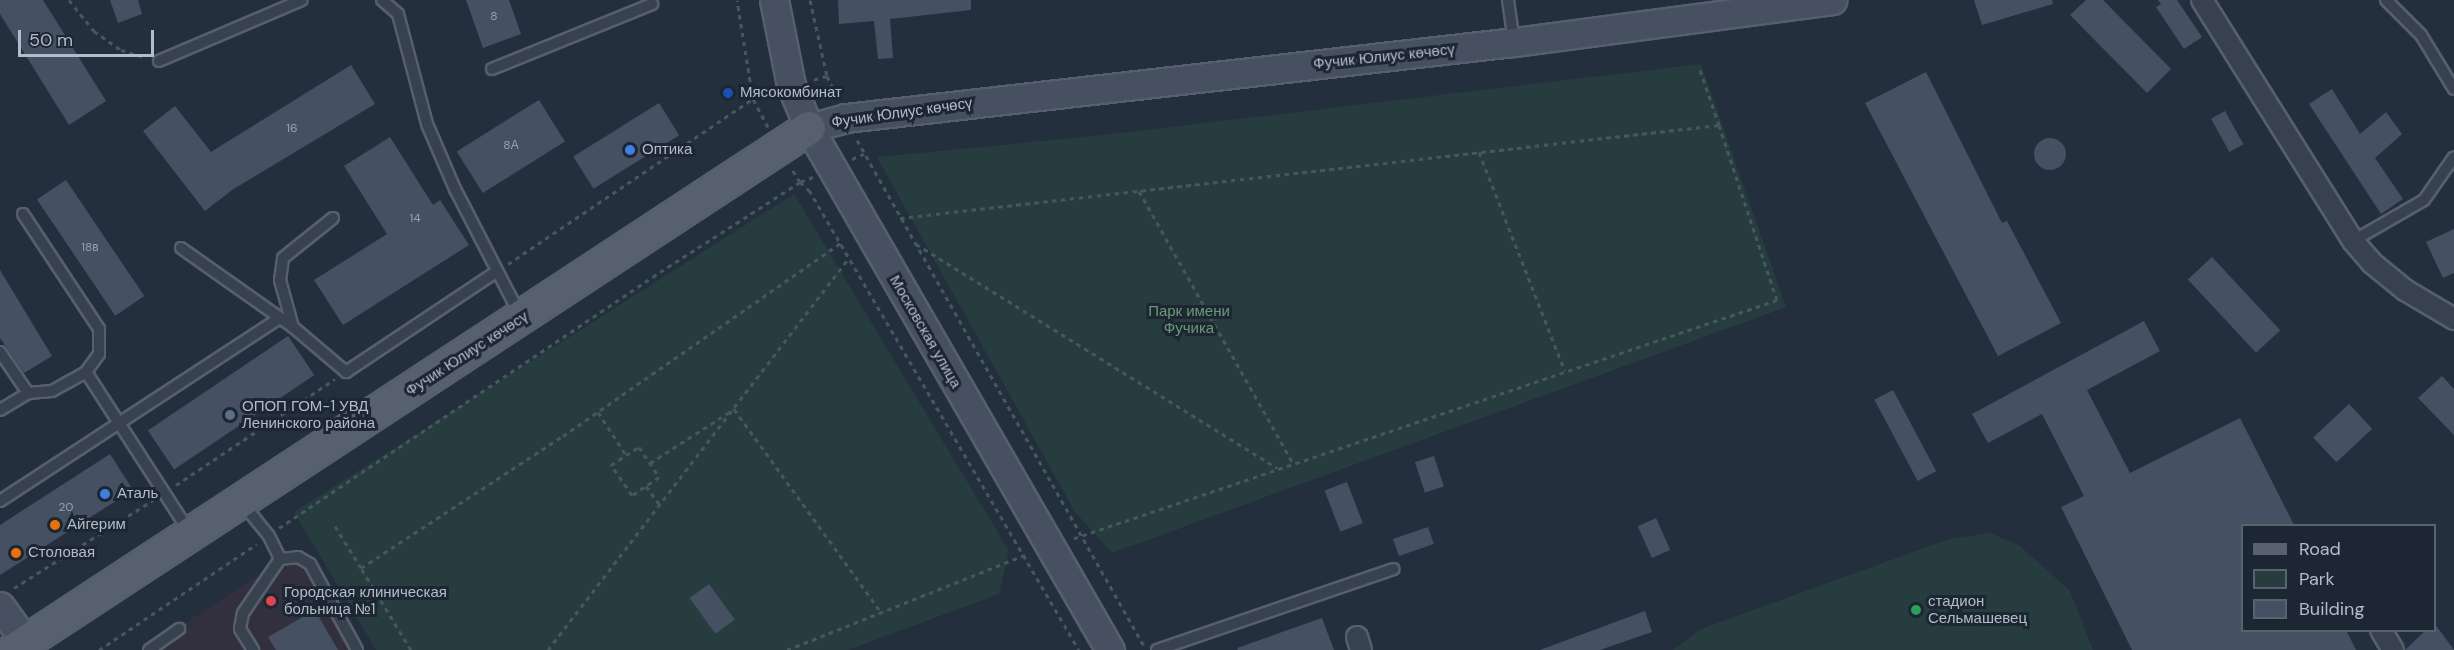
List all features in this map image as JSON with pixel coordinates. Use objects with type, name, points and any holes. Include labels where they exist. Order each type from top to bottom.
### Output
[{"type":"main road","name":"Фучик Юлиус көчөсү","points":[[24,647],[191,533],[809,128]]},
{"type":"street","name":"Московская улица","points":[[774,0],[791,85],[809,128],[1048,547],[1110,650]]},
{"type":"street","name":"Фучик Юлиус көчөсү","points":[[809,128],[846,118],[1514,42],[1832,0]]},
{"type":"street","points":[[2202,0],[2353,241],[2373,264],[2405,290],[2454,319]]},
{"type":"street","points":[[0,606],[24,647]]},
{"type":"street","points":[[2382,632],[2393,650]]},
{"type":"lane","points":[[159,61],[285,2],[302,0]]},
{"type":"lane","points":[[382,0],[398,14],[427,124],[496,272],[522,318]]},
{"type":"lane","points":[[1508,0],[1514,42]]},
{"type":"lane","points":[[2386,0],[2421,35],[2454,89]]},
{"type":"lane","points":[[492,69],[652,4]]},
{"type":"lane","points":[[2353,241],[2424,200],[2454,157]]},
{"type":"lane","points":[[0,410],[28,393],[52,391],[86,372],[99,354],[99,329],[23,214]]},
{"type":"lane","points":[[293,327],[280,280],[283,258],[333,218]]},
{"type":"lane","points":[[181,248],[293,327],[346,372],[496,272]]},
{"type":"lane","points":[[0,501],[280,318]]},
{"type":"lane","points":[[0,352],[28,393]]},
{"type":"lane","points":[[86,372],[191,533]]},
{"type":"lane","points":[[241,501],[269,536],[280,559]]},
{"type":"lane","points":[[253,650],[240,628],[243,613],[280,559],[298,556],[310,564],[357,650]]},
{"type":"lane","points":[[1157,650],[1394,569]]},
{"type":"lane","points":[[149,650],[179,629]]},
{"type":"path","points":[[69,0],[94,30],[121,50],[159,61]]},
{"type":"path","points":[[737,0],[753,99],[778,147],[800,183],[809,190],[841,243],[1079,650]]},
{"type":"path","points":[[787,650],[1023,555],[1777,300],[1700,70]]},
{"type":"path","points":[[827,76],[846,118],[900,218],[1146,650]]},
{"type":"path","points":[[496,272],[753,99]]},
{"type":"path","points":[[900,218],[1719,125]]},
{"type":"path","points":[[1479,152],[1565,372]]},
{"type":"path","points":[[99,650],[660,272],[800,183]]},
{"type":"path","points":[[1139,191],[1293,464]]},
{"type":"path","points":[[361,568],[598,412],[841,243]]},
{"type":"path","points":[[914,243],[1279,469]]},
{"type":"path","points":[[548,650],[849,258]]},
{"type":"path","points":[[650,463],[734,409]]},
{"type":"path","points":[[734,409],[882,612]]},
{"type":"path","points":[[598,412],[626,455]]},
{"type":"path","points":[[639,447],[650,463],[659,477],[632,495],[611,465],[639,447]]},
{"type":"path","points":[[646,486],[660,505]]},
{"type":"path","points":[[335,526],[411,650]]},
{"type":"shaded area","name":"Городская клиническая больница №1","points":[[293,553],[353,650],[143,650]]},
{"type":"green space","name":"Парк имени Фучика","points":[[1701,64],[1786,307],[1112,553],[1075,512],[877,157],[1095,136]]},
{"type":"green space","points":[[794,194],[1009,551],[999,594],[848,650],[376,650],[294,512]]},
{"type":"green space","name":"стадион Сельмашевец","points":[[1990,533],[2020,546],[2070,591],[2093,650],[1673,650],[1701,629],[1949,539]]},
{"type":"building","points":[[0,0],[43,0],[106,101],[69,125],[0,14]]},
{"type":"building","points":[[110,0],[138,0],[142,14],[118,23]]},
{"type":"building","points":[[466,0],[509,0],[521,34],[483,48]]},
{"type":"building","points":[[838,0],[971,0],[971,10],[890,19],[893,58],[878,59],[874,21],[839,24]]},
{"type":"building","points":[[1974,0],[2052,0],[2053,4],[1982,25]]},
{"type":"building","points":[[2086,0],[2103,0],[2171,69],[2147,93],[2070,15]]},
{"type":"building","points":[[2158,0],[2177,0],[2202,37],[2184,49],[2156,7],[2161,4]]},
{"type":"building","points":[[351,65],[375,104],[232,190],[205,211],[143,131],[175,106],[211,152]]},
{"type":"building","points":[[1926,72],[2002,223],[2007,221],[2061,323],[1998,356],[1865,103]]},
{"type":"building","points":[[2332,89],[2360,134],[2386,112],[2402,134],[2375,158],[2403,199],[2381,214],[2309,104]]},
{"type":"building","points":[[539,100],[565,142],[483,193],[457,151]]},
{"type":"building","points":[[659,103],[679,135],[593,189],[573,157]]},
{"type":"building","points":[[2225,111],[2243,144],[2229,152],[2211,119]]},
{"type":"building","points":[[390,137],[433,205],[440,200],[469,245],[343,325],[314,280],[387,234],[344,166]]},
{"type":"building","points":[[2050,138],[2062,142],[2066,154],[2062,166],[2050,170],[2038,166],[2034,154],[2038,142]]},
{"type":"building","points":[[66,180],[144,296],[115,316],[37,200]]},
{"type":"building","points":[[2454,229],[2454,273],[2443,278],[2426,242]]},
{"type":"building","points":[[2212,257],[2280,330],[2256,353],[2188,280]]},
{"type":"building","points":[[0,270],[52,356],[24,373],[0,338]]},
{"type":"building","points":[[2144,321],[2160,351],[2087,390],[2130,473],[2240,418],[2293,524],[2241,524],[2241,632],[2347,632],[2356,650],[2132,650],[2061,507],[2084,496],[2042,414],[1988,443],[1972,414]]},
{"type":"building","points":[[288,336],[314,375],[174,469],[148,431]]},
{"type":"building","points":[[2442,376],[2454,389],[2454,435],[2418,398]]},
{"type":"building","points":[[1893,390],[1936,471],[1918,481],[1874,400]]},
{"type":"building","points":[[2349,404],[2372,429],[2336,462],[2313,437]]},
{"type":"building","points":[[110,454],[133,490],[0,575],[0,525]]},
{"type":"building","points":[[1434,456],[1444,486],[1425,493],[1415,462]]},
{"type":"building","points":[[1347,482],[1363,523],[1340,532],[1325,491]]},
{"type":"building","points":[[1656,518],[1670,550],[1652,558],[1638,526]]},
{"type":"building","points":[[1428,527],[1434,544],[1399,556],[1393,539]]},
{"type":"building","points":[[709,584],[735,620],[715,634],[690,598]]},
{"type":"building","points":[[315,610],[338,650],[276,650],[268,637]]},
{"type":"building","points":[[1645,611],[1652,632],[1600,650],[1540,650]]},
{"type":"building","points":[[1322,618],[1334,650],[1238,650],[1237,648]]},
{"type":"building","points":[[2436,625],[2454,650],[2405,650],[2424,632],[2436,632]]},
{"type":"place","name":"Мясокомбинат","points":[[728,93]]},
{"type":"place","name":"Оптика","points":[[630,150]]},
{"type":"place","name":"ОПОП ГОМ-1 УВД Ленинского района","points":[[230,415]]},
{"type":"place","name":"Аталь","points":[[105,494]]},
{"type":"place","name":"Айгерим","points":[[55,525]]},
{"type":"place","name":"Столовая","points":[[16,553]]},
{"type":"place","name":"Городская клиническая больница №1","points":[[271,601]]},
{"type":"place","name":"стадион Сельмашевец","points":[[1916,610]]}]
